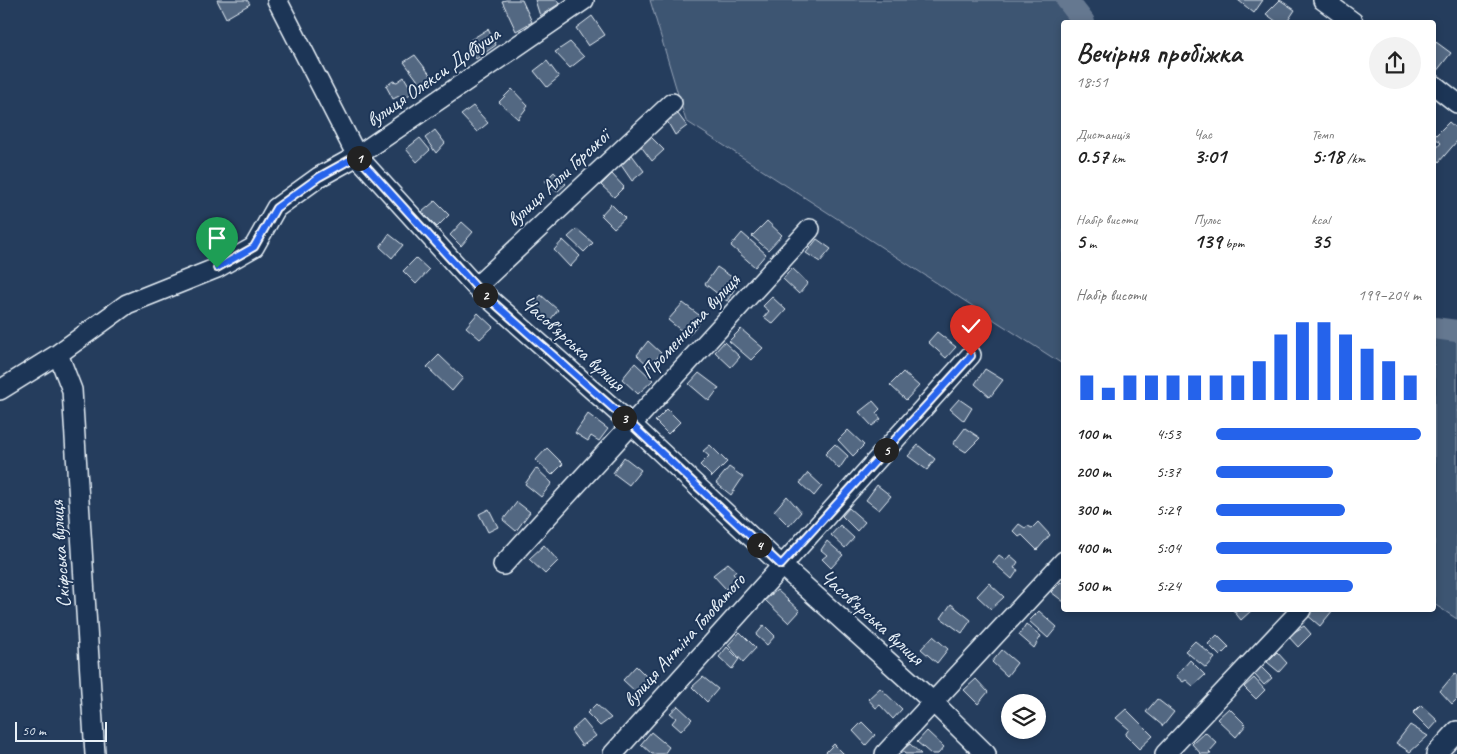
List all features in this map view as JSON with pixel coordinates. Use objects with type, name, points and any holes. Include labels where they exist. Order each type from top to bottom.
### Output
[{"type":"street","name":"Часов'ярська вулиця","points":[[277,0],[357,156],[476,287],[631,424],[781,565],[934,702],[986,754]]},
{"type":"street","name":"вулиця Олекси Довбуша","points":[[0,390],[58,354],[127,304],[217,268],[254,247],[276,208],[319,177],[357,156],[584,0]]},
{"type":"street","points":[[1324,0],[1350,20]]},
{"type":"street","points":[[1436,87],[1457,103]]},
{"type":"street","name":"вулиця Алли Горської","points":[[476,287],[672,102]]},
{"type":"street","name":"Промениста вулиця","points":[[503,565],[810,229]]},
{"type":"street","name":"Скіфська вулиця","points":[[58,354],[72,390],[95,754]]},
{"type":"street","name":"вулиця Антіна Головатого","points":[[613,754],[971,356]]},
{"type":"street","points":[[885,754],[1061,564]]},
{"type":"street","points":[[1165,754],[1299,612]]},
{"type":"street","points":[[1436,754],[1457,731]]},
{"type":"shaded area","points":[[650,0],[1067,0],[1082,20],[1061,20],[1061,363],[686,121]]},
{"type":"shaded area","points":[[1436,328],[1457,331],[1457,619],[1436,605]]},
{"type":"building","points":[[217,0],[247,0],[250,4],[226,18]]},
{"type":"building","points":[[522,0],[532,22],[516,31],[502,1]]},
{"type":"building","points":[[535,0],[557,0],[559,4],[540,16]]},
{"type":"building","points":[[1238,0],[1263,0],[1254,13]]},
{"type":"building","points":[[1280,0],[1295,10],[1288,20],[1274,20],[1266,14]]},
{"type":"building","points":[[592,16],[605,35],[588,46],[576,28]]},
{"type":"building","points":[[488,29],[496,45],[476,59],[467,42]]},
{"type":"building","points":[[570,42],[584,57],[570,68],[555,52]]},
{"type":"building","points":[[1436,42],[1451,53],[1436,72]]},
{"type":"building","points":[[415,55],[435,81],[424,89],[404,62]]},
{"type":"building","points":[[547,61],[559,77],[547,87],[534,71]]},
{"type":"building","points":[[404,77],[413,92],[403,99],[399,96],[393,99],[386,86]]},
{"type":"building","points":[[512,89],[528,106],[518,119],[499,102]]},
{"type":"building","points":[[473,106],[488,123],[477,132],[461,115]]},
{"type":"building","points":[[678,114],[687,126],[675,135],[667,121]]},
{"type":"building","points":[[1449,122],[1457,129],[1457,141],[1439,162],[1436,158],[1436,149],[1441,143],[1436,139],[1436,135]]},
{"type":"building","points":[[435,130],[445,143],[436,153],[425,138]]},
{"type":"building","points":[[650,136],[664,150],[652,161],[640,145]]},
{"type":"building","points":[[420,138],[430,150],[417,162],[406,149]]},
{"type":"building","points":[[632,155],[644,171],[632,181],[621,165]]},
{"type":"building","points":[[554,172],[566,184],[557,192],[545,181]]},
{"type":"building","points":[[612,174],[624,187],[614,197],[601,185]]},
{"type":"building","points":[[435,201],[449,215],[437,227],[422,212]]},
{"type":"building","points":[[611,204],[625,218],[614,228],[601,215]]},
{"type":"building","points":[[767,221],[782,235],[768,250],[752,236]]},
{"type":"building","points":[[462,222],[473,232],[461,246],[450,235]]},
{"type":"building","points":[[577,229],[593,243],[584,252],[568,237]]},
{"type":"building","points":[[742,233],[766,254],[755,267],[731,246]]},
{"type":"building","points":[[389,234],[403,245],[392,258],[380,247]]},
{"type":"building","points":[[817,239],[831,249],[820,262],[806,253]]},
{"type":"building","points":[[563,240],[580,256],[570,267],[554,250]]},
{"type":"building","points":[[416,258],[429,270],[416,284],[403,271]]},
{"type":"building","points":[[717,267],[739,282],[727,301],[705,284]]},
{"type":"building","points":[[792,268],[808,283],[799,294],[783,279]]},
{"type":"building","points":[[541,295],[558,310],[547,324],[529,309]]},
{"type":"building","points":[[772,297],[786,310],[773,324],[764,317],[769,311],[763,306]]},
{"type":"building","points":[[683,303],[703,318],[688,336],[668,320]]},
{"type":"building","points":[[478,313],[493,327],[480,339],[466,327]]},
{"type":"building","points":[[741,329],[763,348],[751,360],[729,341]]},
{"type":"building","points":[[937,332],[956,347],[946,358],[928,342]]},
{"type":"building","points":[[648,341],[661,353],[650,367],[637,355]]},
{"type":"building","points":[[724,342],[740,357],[731,367],[715,352]]},
{"type":"building","points":[[439,355],[463,378],[452,391],[427,367]]},
{"type":"building","points":[[635,363],[653,380],[638,394],[622,379]]},
{"type":"building","points":[[985,369],[1003,380],[990,397],[975,384]]},
{"type":"building","points":[[903,372],[919,386],[906,400],[890,385]]},
{"type":"building","points":[[699,373],[719,388],[709,401],[689,384]]},
{"type":"building","points":[[959,399],[972,408],[964,421],[950,409]]},
{"type":"building","points":[[873,401],[880,409],[876,413],[881,419],[872,426],[859,412]]},
{"type":"building","points":[[667,409],[680,422],[668,434],[655,421]]},
{"type":"building","points":[[588,414],[608,429],[599,441],[591,436],[588,441],[575,433]]},
{"type":"building","points":[[965,428],[980,438],[966,452],[953,444]]},
{"type":"building","points":[[848,430],[864,445],[853,456],[838,440]]},
{"type":"building","points":[[835,444],[848,456],[839,469],[825,454]]},
{"type":"building","points":[[710,445],[727,462],[712,477],[700,465],[709,456],[703,451]]},
{"type":"building","points":[[918,445],[935,459],[927,470],[908,456]]},
{"type":"building","points":[[547,448],[563,464],[552,475],[536,460]]},
{"type":"building","points":[[624,457],[641,470],[629,485],[613,473]]},
{"type":"building","points":[[729,467],[743,477],[731,495],[716,483]]},
{"type":"building","points":[[536,468],[552,483],[541,497],[525,484]]},
{"type":"building","points":[[808,473],[822,486],[814,496],[800,483]]},
{"type":"building","points":[[877,485],[891,496],[879,510],[866,500]]},
{"type":"building","points":[[787,496],[801,512],[789,526],[774,511]]},
{"type":"building","points":[[517,502],[530,512],[516,531],[503,520]]},
{"type":"building","points":[[849,508],[865,522],[857,531],[842,516]]},
{"type":"building","points":[[489,509],[498,527],[488,532],[479,514]]},
{"type":"building","points":[[1038,522],[1050,535],[1037,550],[1022,535],[1019,537],[1013,531],[1019,524],[1025,528],[1028,526],[1032,528]]},
{"type":"building","points":[[840,525],[854,538],[845,548],[831,535]]},
{"type":"building","points":[[827,541],[843,555],[831,568],[822,559],[827,555],[821,550]]},
{"type":"building","points":[[544,545],[558,561],[545,574],[529,559]]},
{"type":"building","points":[[999,555],[1006,560],[1010,555],[1018,562],[1014,568],[1018,570],[1012,579],[993,562]]},
{"type":"building","points":[[728,563],[736,570],[733,574],[739,579],[726,589],[713,575]]},
{"type":"building","points":[[1061,582],[1061,600],[1051,592]]},
{"type":"building","points":[[989,583],[1004,597],[991,609],[977,596]]},
{"type":"building","points":[[777,590],[800,611],[789,623],[765,600]]},
{"type":"building","points":[[951,604],[971,620],[962,633],[941,618]]},
{"type":"building","points":[[1039,611],[1057,627],[1048,638],[1029,621]]},
{"type":"building","points":[[1235,612],[1250,612],[1241,620]]},
{"type":"building","points":[[1308,612],[1331,612],[1320,626],[1306,614]]},
{"type":"building","points":[[1026,624],[1041,636],[1034,648],[1019,635]]},
{"type":"building","points":[[764,625],[775,636],[767,645],[756,635]]},
{"type":"building","points":[[1304,626],[1311,634],[1298,647],[1288,636]]},
{"type":"building","points":[[740,632],[756,648],[743,662],[728,645]]},
{"type":"building","points":[[1217,635],[1229,647],[1220,656],[1208,644]]},
{"type":"building","points":[[933,636],[948,649],[937,663],[921,649]]},
{"type":"building","points":[[1195,641],[1215,658],[1206,668],[1185,651]]},
{"type":"building","points":[[727,647],[739,659],[732,669],[719,657]]},
{"type":"building","points":[[1002,650],[1017,663],[1007,676],[992,662]]},
{"type":"building","points":[[1277,652],[1287,663],[1279,672],[1267,662]]},
{"type":"building","points":[[1190,660],[1205,675],[1193,686],[1186,680],[1183,682],[1176,676]]},
{"type":"building","points":[[636,666],[650,680],[637,693],[623,680]]},
{"type":"building","points":[[1261,667],[1272,678],[1264,685],[1254,674]]},
{"type":"building","points":[[1455,673],[1457,675],[1457,699],[1452,704],[1440,691]]},
{"type":"building","points":[[703,677],[718,689],[707,702],[692,687]]},
{"type":"building","points":[[1254,678],[1265,690],[1256,699],[1244,687]]},
{"type":"building","points":[[976,679],[988,692],[978,704],[964,690]]},
{"type":"building","points":[[880,688],[902,709],[893,719],[880,705],[876,708],[868,699]]},
{"type":"building","points":[[1157,699],[1174,712],[1163,726],[1146,712]]},
{"type":"building","points":[[596,704],[611,718],[600,726],[587,713]]},
{"type":"building","points":[[1421,705],[1438,721],[1430,730],[1413,713]]},
{"type":"building","points":[[678,706],[692,719],[681,731],[672,723],[676,718],[670,713]]},
{"type":"building","points":[[1229,708],[1246,725],[1236,737],[1217,719]]},
{"type":"building","points":[[1126,709],[1153,736],[1139,749],[1125,735],[1129,729],[1116,718]]},
{"type":"building","points":[[583,720],[596,736],[582,746],[571,731]]},
{"type":"building","points":[[862,722],[875,735],[866,745],[853,731]]},
{"type":"building","points":[[1410,725],[1428,736],[1410,752],[1396,743]]},
{"type":"building","points":[[927,731],[944,747],[938,754],[931,754],[917,742]]},
{"type":"building","points":[[651,732],[669,747],[664,754],[652,754],[641,744]]},
{"type":"building","points":[[1205,732],[1217,743],[1209,752],[1211,754],[1201,754],[1192,744]]},
{"type":"building","points":[[834,744],[844,754],[824,754]]},
{"type":"building","points":[[910,744],[921,754],[905,754],[902,750]]},
{"type":"waterway","points":[[1067,0],[1082,20]]},
{"type":"waterway","points":[[1436,328],[1457,331]]},
{"type":"route","points":[[217,268],[254,247],[276,208],[319,177],[357,156],[476,287],[631,424],[781,565],[971,356]]}]
